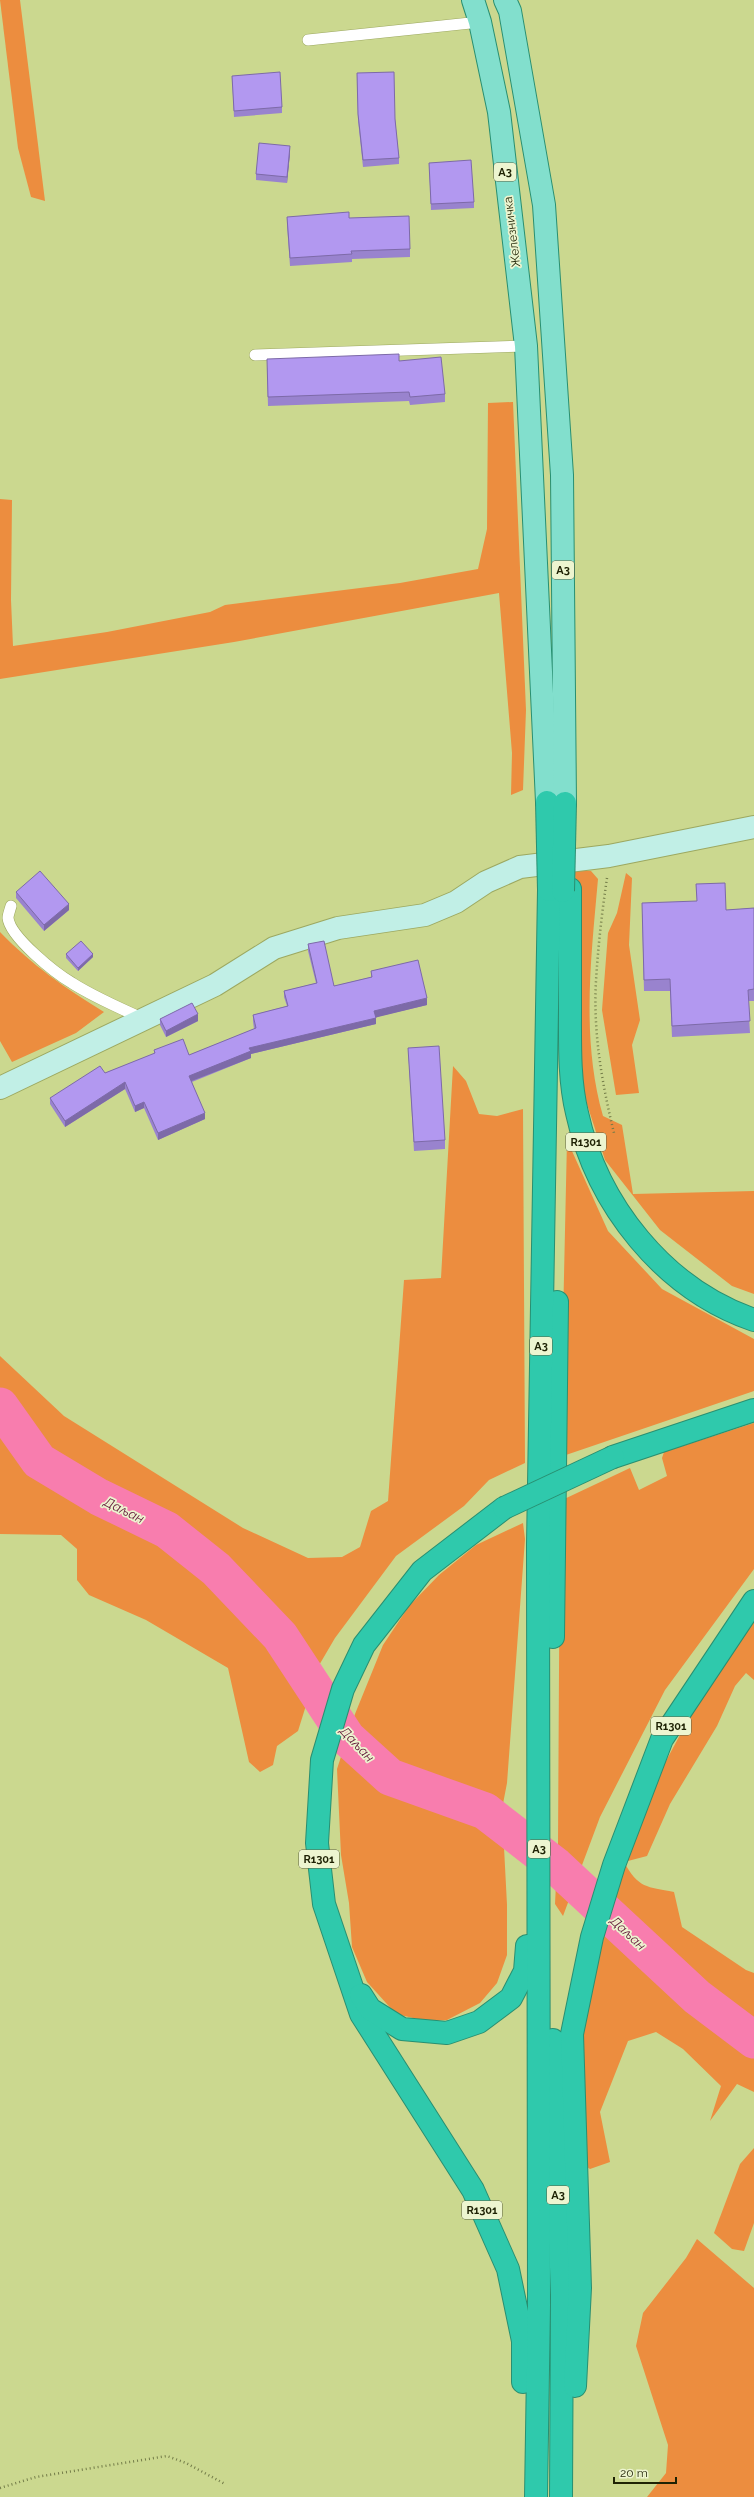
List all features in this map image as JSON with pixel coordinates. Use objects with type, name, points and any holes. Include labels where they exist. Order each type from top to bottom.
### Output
[{"type":"highway","name":"A3","points":[[539,1801],[553,1546],[561,890],[556,802]]},
{"type":"highway","name":"A3","points":[[536,2497],[540,1896],[538,1544],[561,890]]},
{"type":"highway","name":"R1301","points":[[561,890],[570,1050],[576,1112],[594,1170],[636,1238],[680,1280],[730,1312],[754,1320]]},
{"type":"highway","name":"R1301","points":[[523,2497],[523,2341],[508,2269],[473,2190],[361,2014],[339,1955],[324,1904],[317,1843],[322,1760],[343,1689],[364,1645],[422,1571],[504,1508],[613,1457],[754,1410]]},
{"type":"highway","name":"R1301","points":[[570,2497],[580,2288],[572,2034],[592,1937],[614,1865],[662,1739],[754,1601]]},
{"type":"highway","name":"A3","points":[[540,1896],[552,2010],[562,2295],[561,2497]]},
{"type":"highway","name":"R1301","points":[[339,1955],[370,2009],[402,2029],[447,2033],[479,2022],[511,1998],[525,1971],[540,1896]]},
{"type":"main road","name":"Железничка","points":[[473,0],[480,22],[499,112],[526,346]]},
{"type":"main road","name":"A3","points":[[505,0],[511,19],[544,205],[562,475],[556,802]]},
{"type":"main road","name":"A3","points":[[526,346],[556,802]]},
{"type":"street","points":[[0,1088],[215,986],[274,948],[338,928],[425,915],[456,902],[486,882],[520,867],[609,856],[754,827]]},
{"type":"lane","points":[[308,40],[480,22]]},
{"type":"lane","points":[[255,355],[526,346]]},
{"type":"lane","points":[[12,906],[8,917],[12,930],[23,943],[70,983],[107,1003],[144,1019]]},
{"type":"path","points":[[609,856],[596,982],[596,1024],[606,1098],[614,1133]]},
{"type":"path","points":[[0,2488],[36,2477],[167,2456],[186,2463],[225,2484]]},
{"type":"shaded area","points":[[0,0],[20,0],[45,201],[31,197],[18,148]]},
{"type":"shaded area","points":[[513,402],[526,710],[523,790],[511,795],[512,753],[499,593],[234,642],[0,679],[0,499],[12,500],[11,600],[13,646],[107,632],[210,612],[225,605],[400,583],[478,569],[487,529],[488,403]]},
{"type":"shaded area","points":[[575,870],[591,871],[598,879],[591,968],[590,1028],[592,1058],[596,1087],[603,1116],[622,1125],[633,1194],[754,1191],[754,1294],[732,1286],[660,1230],[605,1160],[586,1101],[580,1062]]},
{"type":"shaded area","points":[[626,873],[632,878],[629,945],[640,1020],[632,1045],[639,1093],[616,1095],[602,1010],[608,933],[617,913]]},
{"type":"shaded area","points":[[0,932],[37,966],[104,1012],[76,1033],[12,1062],[0,1041]]},
{"type":"shaded area","points":[[453,1066],[466,1081],[479,1114],[497,1116],[523,1109],[525,1463],[489,1480],[464,1506],[396,1556],[335,1638],[318,1667],[298,1731],[277,1746],[273,1765],[260,1772],[249,1762],[228,1668],[146,1620],[89,1595],[77,1580],[77,1549],[61,1535],[0,1534],[0,1356],[64,1416],[243,1528],[308,1558],[342,1557],[360,1547],[371,1511],[388,1501],[404,1280],[441,1278]]},
{"type":"shaded area","points":[[567,1140],[608,1231],[662,1289],[754,1339],[754,1391],[560,1457]]},
{"type":"shaded area","points":[[754,1423],[754,1569],[665,1690],[600,1817],[563,1916],[555,1904],[558,1844],[560,1501],[630,1468],[639,1490],[667,1476],[662,1458],[664,1452]]},
{"type":"shaded area","points":[[523,1523],[525,1539],[507,1783],[502,1809],[507,1905],[507,1955],[497,1983],[480,2003],[447,2020],[426,2021],[396,2014],[367,1982],[352,1947],[349,1903],[341,1855],[337,1769],[355,1714],[383,1645],[409,1606],[439,1575],[476,1545]]},
{"type":"shaded area","points":[[754,1622],[754,1680],[746,1673],[735,1686],[717,1726],[670,1804],[647,1856],[626,1862],[653,1785],[701,1696]]},
{"type":"shaded area","points":[[625,1864],[634,1877],[644,1885],[674,1892],[682,1927],[746,1970],[754,1973],[754,2092],[737,2084],[710,2121],[721,2086],[683,2049],[656,2032],[628,2041],[600,2112],[610,2162],[590,2169],[580,2162],[578,2091],[581,2016],[597,1942]]},
{"type":"shaded area","points":[[754,2148],[754,2223],[744,2251],[732,2249],[714,2233],[740,2164]]},
{"type":"shaded area","points":[[697,2239],[754,2288],[754,2497],[647,2497],[666,2473],[668,2445],[636,2346],[643,2313],[686,2258]]},
{"type":"building","points":[[280,72],[282,107],[234,111],[232,76]]},
{"type":"building","points":[[394,72],[395,119],[399,158],[363,160],[358,114],[357,73]]},
{"type":"building","points":[[259,143],[290,146],[287,177],[256,174]]},
{"type":"building","points":[[471,160],[474,202],[431,204],[429,163]]},
{"type":"building","points":[[349,212],[349,218],[409,216],[410,249],[351,251],[352,254],[290,258],[287,217]]},
{"type":"building","points":[[399,354],[399,361],[441,357],[445,394],[410,397],[409,392],[268,397],[267,359]]},
{"type":"building","points":[[40,871],[69,904],[44,925],[16,892]]},
{"type":"building","points":[[725,883],[726,910],[754,908],[754,989],[748,990],[750,1021],[672,1026],[670,979],[644,980],[642,903],[697,901],[696,884]]},
{"type":"building","points":[[81,941],[93,954],[78,968],[66,954]]},
{"type":"building","points":[[324,941],[334,986],[372,977],[371,971],[418,960],[427,998],[374,1011],[376,1018],[249,1048],[251,1051],[189,1076],[205,1113],[158,1133],[144,1102],[135,1106],[125,1082],[65,1121],[50,1098],[100,1066],[105,1073],[155,1053],[154,1050],[183,1039],[189,1055],[256,1028],[253,1015],[288,1006],[284,991],[317,983],[308,944]]},
{"type":"building","points":[[192,1003],[198,1014],[166,1031],[160,1019]]},
{"type":"building","points":[[439,1046],[445,1140],[414,1142],[408,1048]]},
{"type":"waterway","name":"Даљан","points":[[0,1406],[39,1461],[99,1497],[167,1530],[216,1569],[280,1636],[347,1738],[390,1777],[485,1811],[556,1866],[697,1997],[754,2040]]}]
